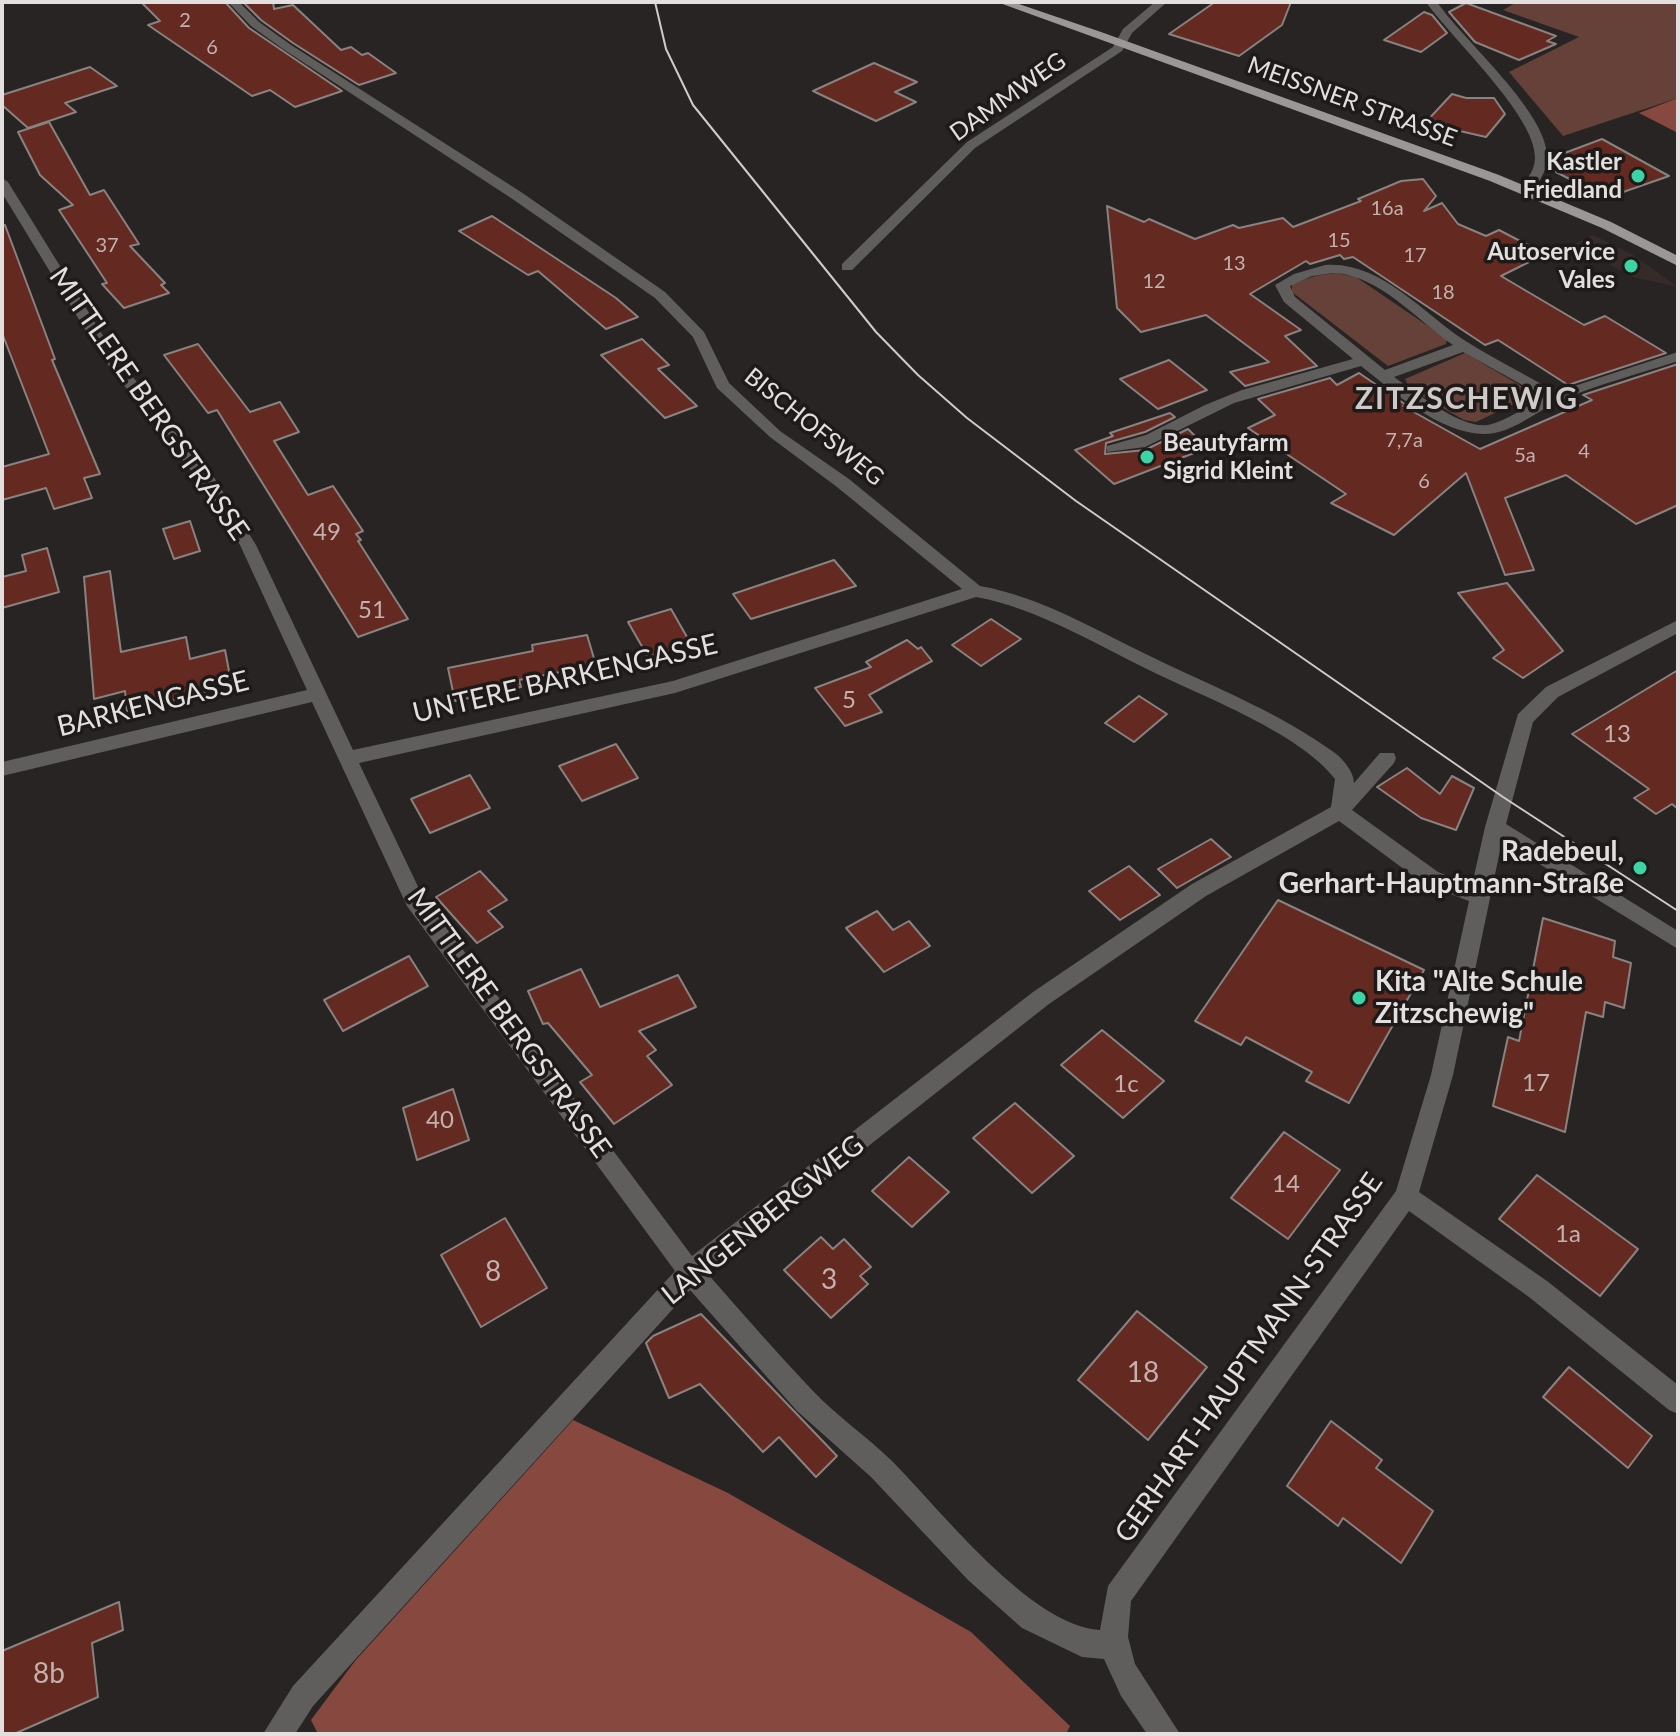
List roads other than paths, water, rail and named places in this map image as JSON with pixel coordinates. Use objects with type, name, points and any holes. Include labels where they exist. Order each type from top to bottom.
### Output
[{"type":"main road","name":"MEISSNER STRASSE","points":[[1002,2],[1123,42],[1525,189],[1604,223],[1678,262]]},
{"type":"street","name":"BISCHOFSWEG","points":[[233,2],[255,24],[287,47],[516,195],[660,295],[699,335],[722,385],[775,434],[843,483],[975,591],[998,595],[1046,613],[1275,724],[1331,760],[1345,778],[1340,811]]},
{"type":"street","name":"DAMMWEG","points":[[847,267],[971,145],[1118,49],[1127,31],[1162,2]]},
{"type":"street","points":[[1431,2],[1515,102],[1539,146],[1541,162],[1535,180],[1525,189]]},
{"type":"street","name":"MITTLERE BERGSTRASSE","points":[[2,182],[11,216],[109,357],[209,483],[241,533],[414,900],[690,1272],[806,1402],[880,1468],[978,1570],[1032,1618],[1082,1643],[1113,1645]]},
{"type":"street","points":[[1555,397],[1465,346],[1363,274],[1337,268],[1299,276],[1282,285],[1289,299],[1398,388],[1468,429],[1485,430],[1502,425],[1555,397],[1678,356]]},
{"type":"street","points":[[1385,375],[1465,346]]},
{"type":"street","points":[[1113,449],[1165,434],[1221,404],[1365,360]]},
{"type":"street","name":"UNTERE BARKENGASSE","points":[[349,758],[675,687],[975,591]]},
{"type":"street","name":"GERHART-HAUPTMANN-STRASSE","points":[[1113,1645],[1113,1617],[1118,1596],[1126,1581],[1406,1196],[1442,1075],[1495,827],[1525,719],[1552,692],[1678,626]]},
{"type":"street","name":"BARKENGASSE","points":[[2,769],[317,694]]},
{"type":"street","points":[[1387,758],[1340,811],[1431,878],[1479,896]]},
{"type":"street","name":"LANGENBERGWEG","points":[[278,1734],[303,1696],[690,1272],[1041,998],[1199,890],[1340,811]]},
{"type":"street","points":[[1495,827],[1678,941]]},
{"type":"street","points":[[1406,1196],[1538,1289],[1678,1401]]},
{"type":"street","points":[[1113,1645],[1134,1695],[1165,1734]]},
{"type":"tram line","points":[[655,2],[666,49],[693,105],[876,332],[918,375],[967,418],[1076,501],[1503,797],[1678,911]]},
{"type":"place","name":"Kastler Friedland","points":[[1638,176]]},
{"type":"place","name":"Autoservice Vales","points":[[1631,266]]},
{"type":"place","name":"Beautyfarm Sigrid Kleint","points":[[1147,457]]},
{"type":"place","name":"Radebeul, Gerhart-Hauptmann-Straße","points":[[1640,868]]},
{"type":"place","name":"Kita \"Alte Schule Zitzschewig\"","points":[[1359,998]]},
{"type":"district","name":"ZITZSCHEWIG","points":[[1467,399]]}]
